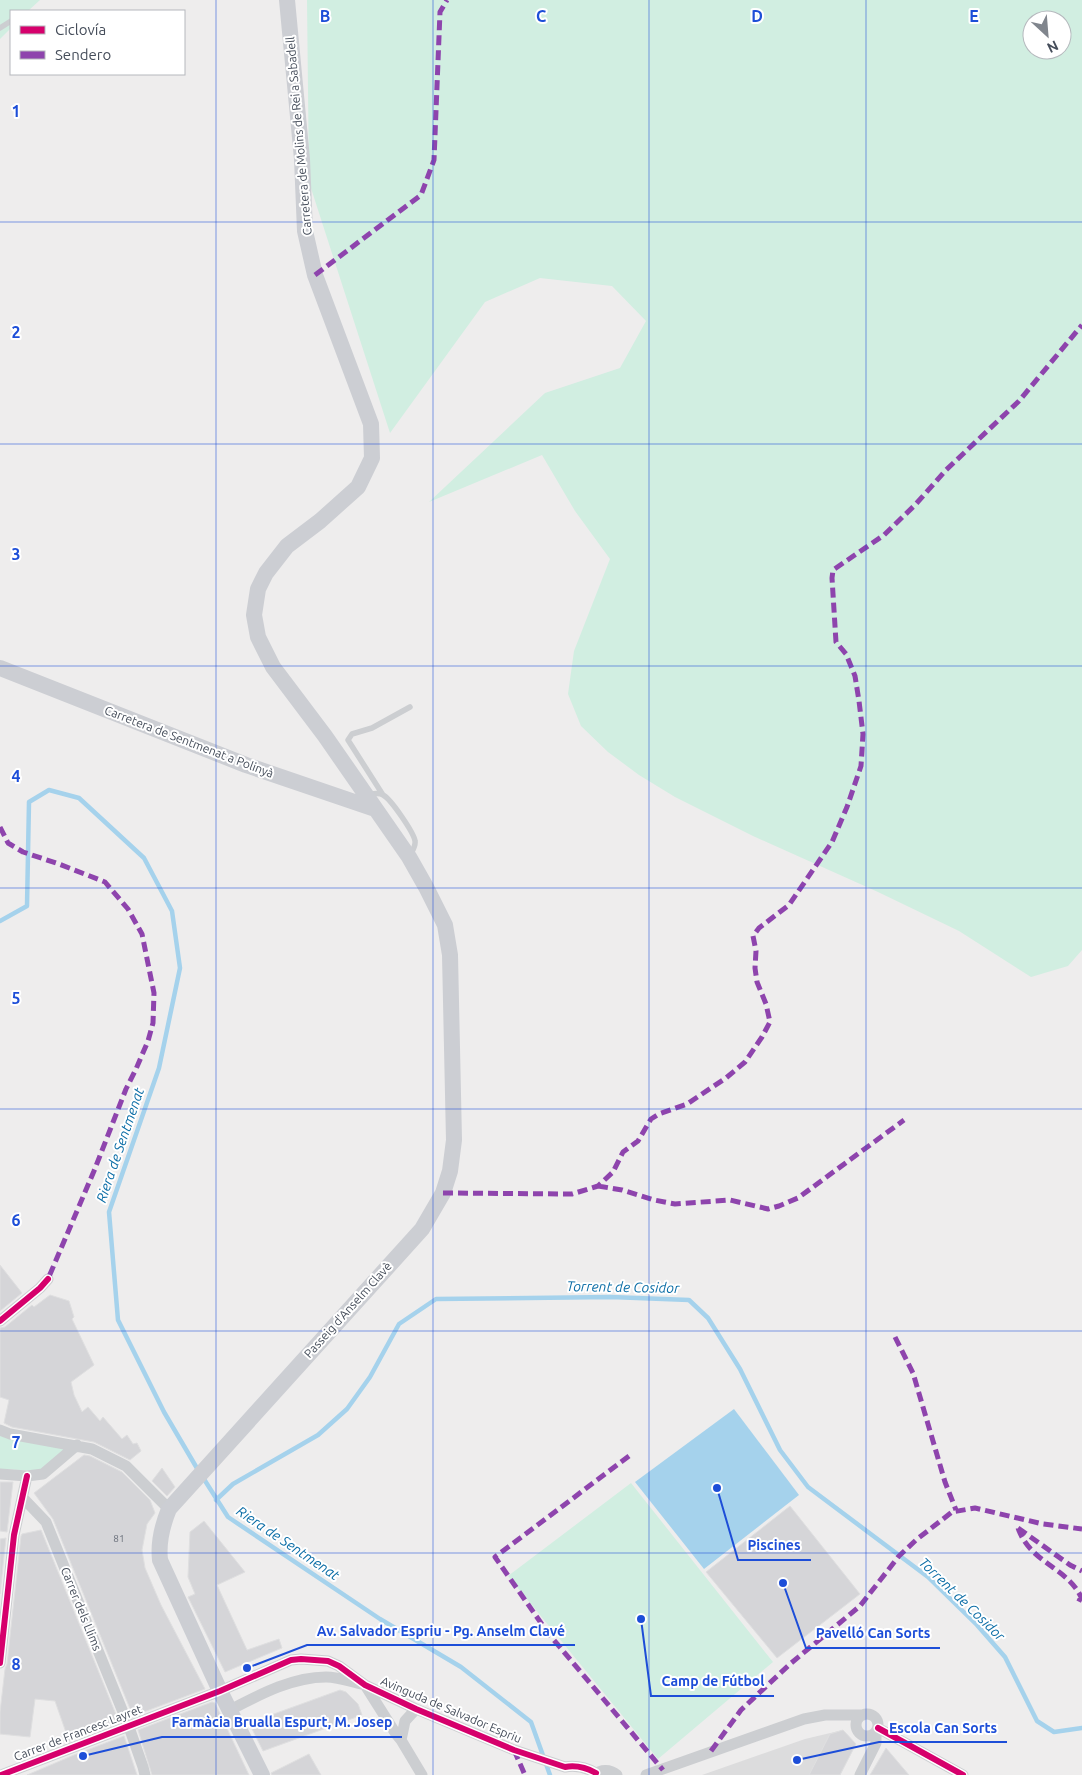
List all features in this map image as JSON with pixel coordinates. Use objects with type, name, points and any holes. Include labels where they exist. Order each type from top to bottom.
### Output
[{"type":"main road","name":"Carretera de Molins de Rei a Sabadell","points":[[287,0],[302,159],[305,231],[315,275],[371,424],[372,458],[358,487],[320,521],[287,546],[266,573],[258,589],[254,615],[258,637],[273,667],[374,800]]},
{"type":"main road","name":"Carretera de Sentmenat a Polinyà","points":[[2,669],[246,765],[374,800]]},
{"type":"main road","name":"Passeig d'Anselm Clavè","points":[[262,1775],[220,1691],[160,1560],[159,1549],[161,1533],[169,1509],[422,1229],[440,1200],[450,1171],[454,1140],[450,955],[442,916],[374,800]]},
{"type":"street","points":[[0,1321],[40,1288],[48,1279]]},
{"type":"street","points":[[0,1430],[10,1434],[92,1449],[126,1466],[169,1509]]},
{"type":"street","points":[[0,1474],[27,1476],[43,1474],[78,1446]]},
{"type":"street","points":[[0,1663],[14,1535],[27,1476]]},
{"type":"street","name":"Carrer dels Llims","points":[[23,1498],[46,1522],[129,1727],[145,1775]]},
{"type":"street","points":[[311,1659],[312,1678]]},
{"type":"street","name":"Avinguda de Salvador Espriu","points":[[220,1691],[291,1660],[311,1659],[328,1661],[339,1666],[365,1685],[416,1709],[567,1771],[572,1766],[588,1769],[595,1774],[603,1770],[611,1771],[617,1775]]},
{"type":"street","name":"Avinguda de Salvador Espriu","points":[[230,1710],[251,1699],[296,1681],[312,1678],[328,1677],[365,1685]]},
{"type":"street","points":[[365,1685],[422,1775]]},
{"type":"street","name":"Carrer de Francesc Layret","points":[[0,1775],[220,1691]]},
{"type":"street","points":[[401,1740],[406,1721],[416,1709]]},
{"type":"street","points":[[649,1775],[804,1718],[871,1714],[879,1724],[876,1743],[860,1775]]},
{"type":"street","points":[[833,1715],[862,1735],[868,1736],[877,1730]]},
{"type":"street","points":[[857,1730],[857,1721],[863,1715]]},
{"type":"street","points":[[877,1730],[963,1775]]},
{"type":"lane","points":[[374,800],[348,740],[352,734],[372,728],[410,707]]},
{"type":"shaded area","points":[[843,1730],[856,1744],[840,1775],[702,1775],[805,1739]]},
{"type":"green space","points":[[0,0],[40,0],[29,10],[10,10],[10,29],[0,39]]},
{"type":"green space","points":[[307,0],[1082,0],[1082,950],[1068,966],[1031,977],[959,931],[753,836],[675,797],[639,775],[608,752],[581,726],[568,694],[574,651],[610,559],[575,511],[542,455],[429,502],[545,393],[620,368],[646,321],[612,286],[540,278],[485,302],[390,433],[309,182]]},
{"type":"green space","points":[[0,1435],[67,1449],[42,1471],[0,1469]]},
{"type":"green space","points":[[631,1483],[773,1662],[658,1759],[508,1576]]},
{"type":"water","points":[[734,1409],[799,1495],[704,1569],[635,1482]]},
{"type":"building","points":[[0,1265],[22,1293],[0,1311]]},
{"type":"building","points":[[50,1295],[69,1301],[74,1317],[72,1319],[94,1365],[71,1382],[74,1395],[82,1412],[88,1407],[100,1421],[103,1417],[122,1439],[127,1435],[133,1444],[137,1443],[141,1451],[130,1460],[94,1442],[12,1427],[4,1423],[9,1400],[0,1397],[0,1328],[5,1327],[32,1305],[34,1307]]},
{"type":"building","points":[[84,1455],[90,1456],[122,1472],[150,1500],[155,1513],[147,1524],[142,1550],[145,1568],[161,1605],[205,1689],[133,1716],[53,1519],[34,1493]]},
{"type":"building","points":[[162,1468],[175,1487],[167,1496],[152,1481]]},
{"type":"building","points":[[0,1482],[13,1482],[7,1532],[0,1531]]},
{"type":"building","points":[[790,1506],[860,1594],[777,1658],[706,1572]]},
{"type":"building","points":[[204,1521],[245,1572],[217,1585],[247,1650],[279,1639],[282,1648],[225,1672],[188,1597],[195,1594],[188,1577],[190,1532]]},
{"type":"building","points":[[41,1530],[119,1722],[69,1741],[55,1701],[35,1699],[30,1737],[0,1734],[0,1712],[21,1536],[22,1534]]},
{"type":"building","points":[[6,1538],[0,1594],[0,1539]]},
{"type":"building","points":[[340,1690],[346,1692],[358,1704],[362,1715],[263,1751],[249,1723]]},
{"type":"building","points":[[212,1702],[215,1703],[249,1775],[152,1775],[138,1730]]},
{"type":"building","points":[[843,1730],[856,1744],[840,1775],[809,1775],[830,1734]]},
{"type":"building","points":[[124,1736],[137,1775],[27,1775],[74,1755]]},
{"type":"building","points":[[886,1748],[909,1775],[870,1775]]},
{"type":"building","points":[[309,1754],[321,1775],[272,1775],[271,1773]]},
{"type":"waterway","name":"Riera de Sentmenat","points":[[0,921],[27,906],[29,802],[49,790],[79,798],[144,858],[172,911],[180,968],[159,1068],[109,1212],[118,1320],[164,1412],[198,1470]]},
{"type":"waterway","name":"Torrent de Cosidor","points":[[216,1500],[233,1484],[318,1435],[347,1409],[370,1377],[399,1324],[436,1299],[611,1297],[689,1300],[708,1318],[740,1369],[780,1450],[808,1487],[928,1577],[977,1625],[1005,1657],[1037,1721],[1054,1732],[1082,1728]]},
{"type":"waterway","name":"Riera de Sentmenat","points":[[202,1476],[228,1517],[380,1619],[461,1667],[531,1722],[550,1775]]},
{"type":"marked path","points":[[315,275],[421,195],[434,160],[440,12],[447,0]]},
{"type":"marked path","points":[[443,1193],[572,1194],[598,1186],[613,1172],[623,1152],[638,1141],[651,1119],[659,1114],[687,1104],[726,1078],[745,1062],[770,1022],[766,1004],[757,982],[755,968],[756,951],[753,936],[759,928],[789,905],[832,842],[847,807],[861,766],[863,734],[859,701],[855,676],[846,654],[836,642],[833,570],[884,535],[915,505],[946,470],[1019,401],[1082,325]]},
{"type":"marked path","points":[[0,827],[8,843],[23,852],[105,882],[128,909],[142,934],[154,993],[153,1023],[148,1041],[126,1089],[94,1171],[48,1279]]},
{"type":"marked path","points":[[598,1186],[622,1190],[675,1204],[730,1200],[768,1209],[798,1198],[904,1120]]},
{"type":"marked path","points":[[895,1337],[913,1373],[945,1482],[956,1510]]},
{"type":"marked path","points":[[629,1456],[495,1557],[548,1633],[663,1770]]},
{"type":"marked path","points":[[711,1751],[741,1710],[790,1664],[860,1606],[899,1556],[952,1512],[975,1508],[1043,1524],[1082,1529]]},
{"type":"marked path","points":[[1018,1528],[1031,1549],[1067,1578],[1075,1587],[1081,1597],[1077,1605]]},
{"type":"marked path","points":[[1018,1528],[1070,1565],[1082,1571]]},
{"type":"marked path","points":[[514,1750],[525,1775]]},
{"type":"cycle path","points":[[0,1321],[40,1288],[48,1279]]},
{"type":"cycle path","points":[[0,1663],[14,1535],[27,1476]]},
{"type":"cycle path","points":[[1,1775],[220,1691],[291,1660],[301,1659],[328,1661],[339,1666],[365,1685],[416,1709],[514,1750],[565,1767],[581,1767],[596,1773]]},
{"type":"cycle path","points":[[878,1728],[963,1775]]},
{"type":"place","name":"Piscines","points":[[717,1488]]},
{"type":"place","name":"Pavelló Can Sorts","points":[[783,1583]]},
{"type":"place","name":"Camp de Fútbol","points":[[641,1619]]},
{"type":"place","name":"Av. Salvador Espriu - Pg. Anselm Clavé","points":[[247,1668]]},
{"type":"place","name":"Farmàcia Brualla Espurt, M. Josep","points":[[83,1756]]},
{"type":"place","name":"Escola Can Sorts","points":[[797,1760]]}]
